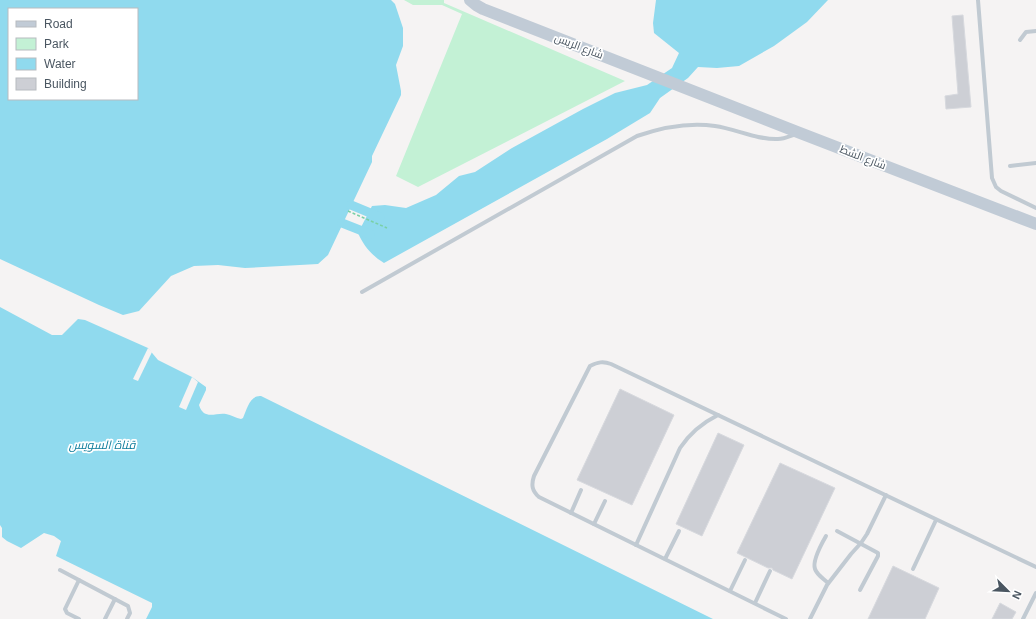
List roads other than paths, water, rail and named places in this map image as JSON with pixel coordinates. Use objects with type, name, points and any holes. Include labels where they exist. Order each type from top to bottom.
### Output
[{"type":"street","name":"شارع الريس","points":[[470,0],[483,9],[690,90]]},
{"type":"street","name":"شارع الشط","points":[[690,90],[1036,224]]},
{"type":"lane","points":[[978,0],[992,178],[996,187],[1001,191],[1036,208]]},
{"type":"lane","points":[[1020,40],[1026,32],[1036,31]]},
{"type":"lane","points":[[362,292],[637,136],[656,130],[685,125],[716,126],[765,138],[779,139],[800,133]]},
{"type":"lane","points":[[1010,166],[1036,163]]},
{"type":"lane","points":[[786,619],[539,497],[535,493],[532,488],[532,482],[590,366],[604,362],[611,364],[1036,567]]},
{"type":"lane","points":[[636,545],[680,448],[696,429],[718,415]]},
{"type":"lane","points":[[571,513],[581,490]]},
{"type":"lane","points":[[810,619],[828,583],[855,549],[861,544],[886,495]]},
{"type":"lane","points":[[594,524],[605,502]]},
{"type":"lane","points":[[914,569],[936,520]]},
{"type":"lane","points":[[665,559],[679,531]]},
{"type":"lane","points":[[837,531],[877,552],[878,554],[860,590]]},
{"type":"lane","points":[[826,536],[815,560],[814,566],[817,572],[828,583]]},
{"type":"lane","points":[[730,591],[745,560]]},
{"type":"lane","points":[[60,570],[128,606],[130,613],[127,619]]},
{"type":"lane","points":[[755,604],[770,571]]},
{"type":"lane","points":[[79,580],[65,609],[67,613],[79,619]]},
{"type":"lane","points":[[1031,619],[1024,617],[1036,594]]},
{"type":"lane","points":[[105,619],[115,599]]},
{"type":"water","points":[[0,0],[391,0],[395,4],[403,28],[403,46],[396,65],[401,95],[372,156],[372,162],[328,255],[318,264],[245,268],[218,265],[194,266],[171,276],[139,311],[123,315],[0,259]]},
{"type":"water","points":[[656,0],[828,0],[807,22],[774,46],[739,66],[717,68],[698,67],[688,78],[660,98],[650,113],[607,139],[384,263],[368,250],[358,233],[372,206],[385,205],[406,208],[436,195],[459,176],[475,172],[512,148],[583,109],[615,93],[647,85],[672,68],[679,53],[654,33],[653,23]]},
{"type":"water","name":"قناة السويس","points":[[0,307],[52,335],[62,335],[78,319],[85,320],[148,348],[158,360],[192,377],[206,387],[199,405],[204,413],[211,415],[226,414],[241,419],[243,418],[252,400],[257,396],[261,396],[713,619],[146,619],[152,607],[152,603],[56,556],[61,541],[54,536],[44,533],[21,548],[2,537],[2,528],[0,525]]},
{"type":"waterway","points":[[351,205],[380,217]]},
{"type":"waterway","points":[[342,223],[370,234]]}]
